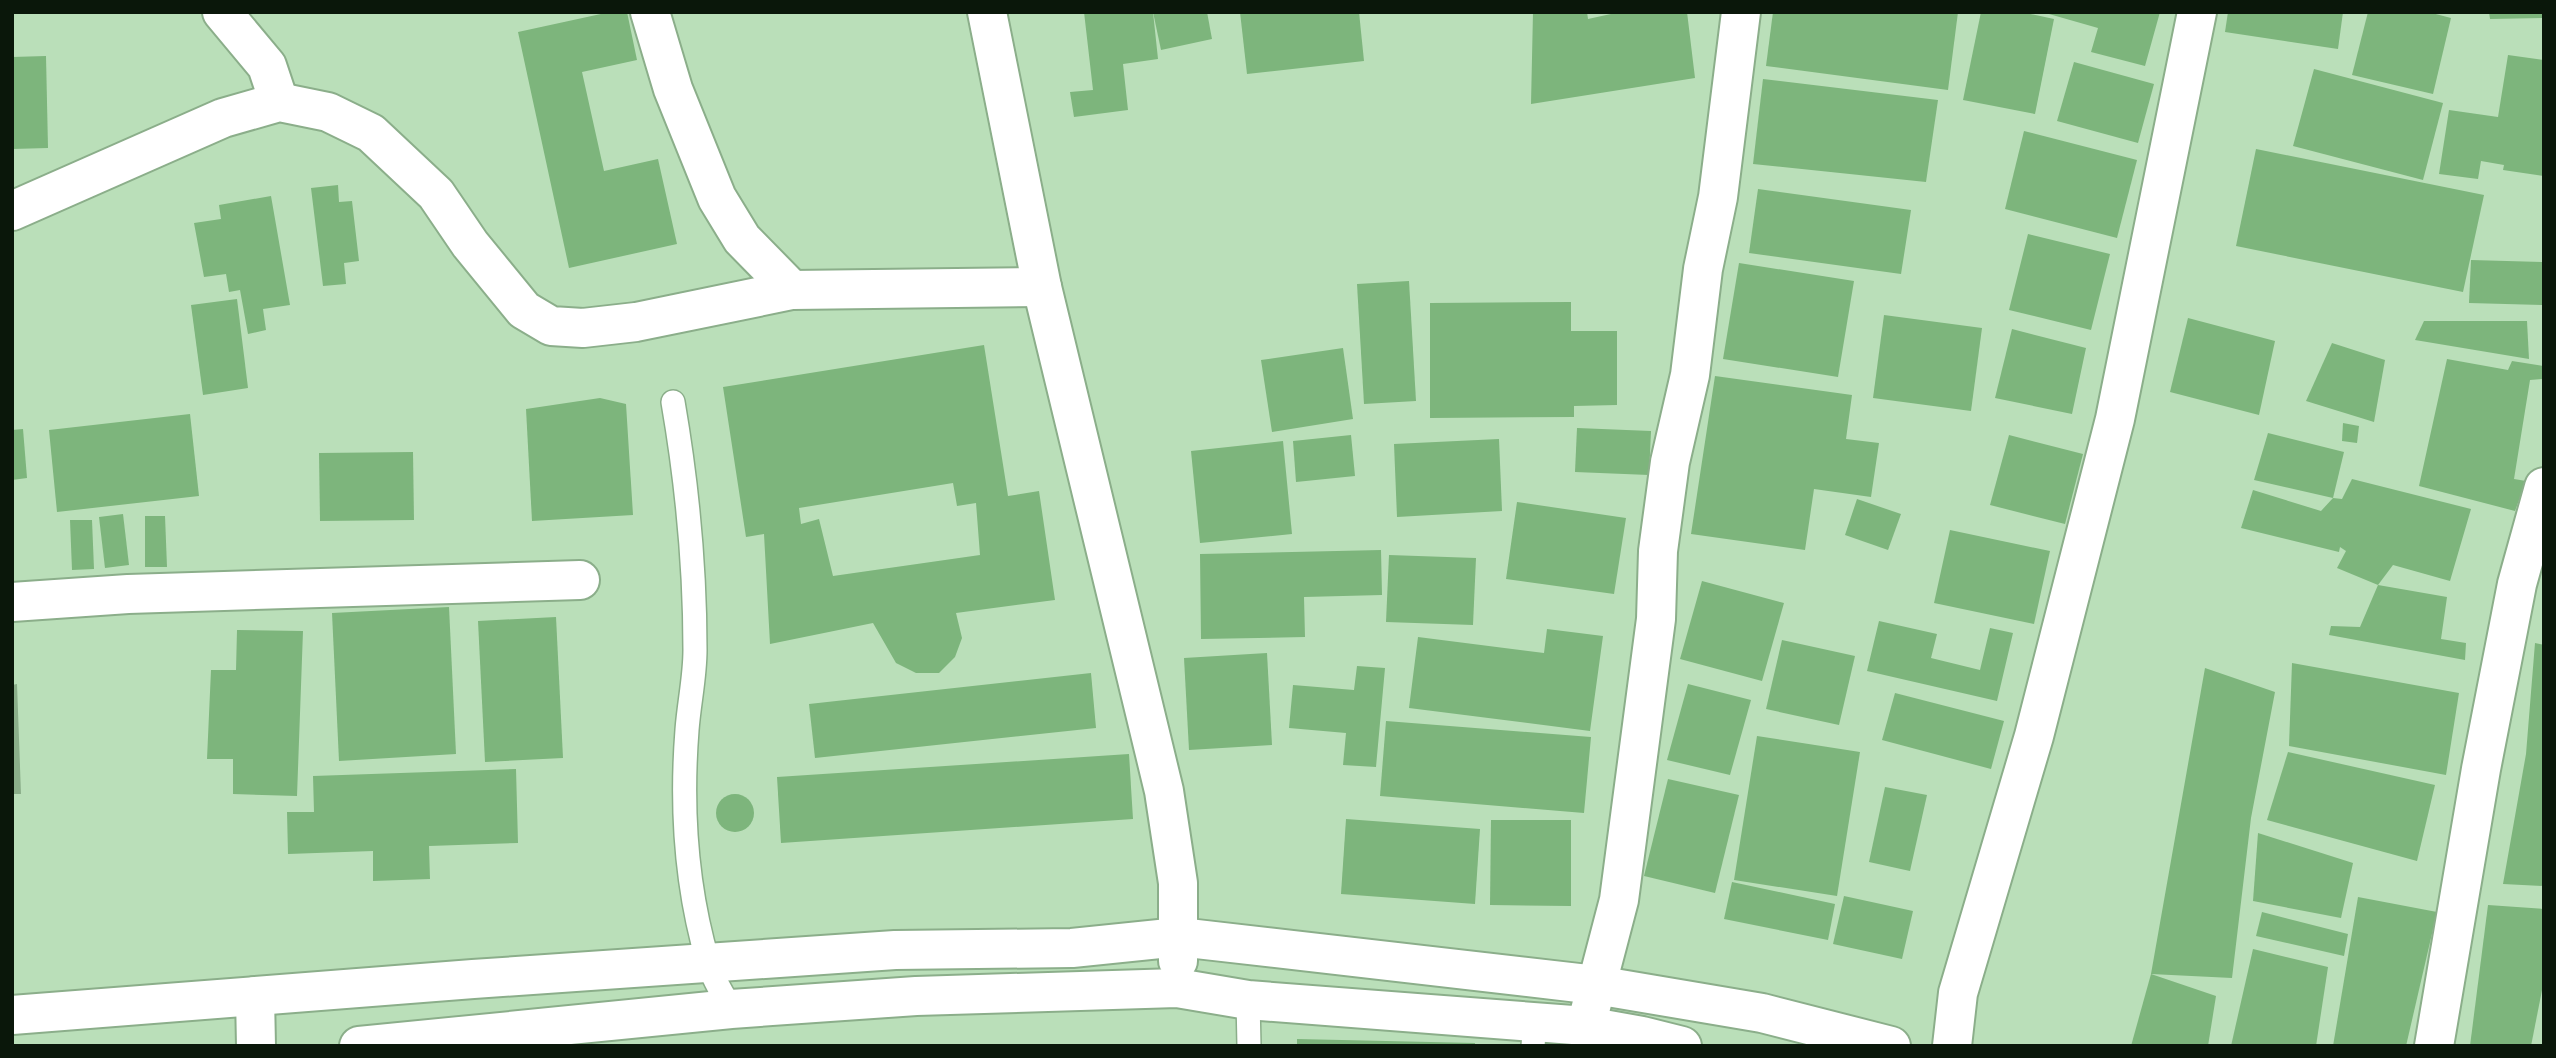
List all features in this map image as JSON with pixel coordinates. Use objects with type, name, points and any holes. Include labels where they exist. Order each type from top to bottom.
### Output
[{"type":"street","points":[[222,12],[267,66],[279,102]]},
{"type":"street","points":[[650,12],[673,89],[717,198],[742,239],[792,290]]},
{"type":"street","points":[[987,12],[1042,287],[1164,791],[1178,883],[1177,988]]},
{"type":"street","points":[[1586,1026],[1619,900],[1654,630],[1660,538],[1671,462],[1690,375],[1703,269],[1718,197],[1741,12]]},
{"type":"street","points":[[1952,1046],[1958,993],[2034,736],[2115,419],[2197,12]]},
{"type":"street","points":[[12,211],[223,118],[279,102],[328,111],[371,133],[436,194],[470,244],[524,310],[551,326],[583,328],[636,323],[792,290],[1042,287]]},
{"type":"street","points":[[2434,1046],[2450,966],[2481,769],[2530,585],[2544,488]]},
{"type":"street","points":[[12,602],[142,593],[580,580]]},
{"type":"street","points":[[12,1015],[895,950],[1072,948],[1179,937],[1596,985],[1762,1013],[1891,1046]]},
{"type":"street","points":[[359,1046],[731,1009],[916,996],[1177,988],[1248,1000],[1534,1034],[1586,1026],[1682,1046]]},
{"type":"street","points":[[255,996],[256,1046]]},
{"type":"lane","points":[[673,402],[691,531],[695,641],[684,787],[688,872],[708,964],[731,1009]]},
{"type":"lane","points":[[1248,1000],[1249,1046]]},
{"type":"green space","points":[[17,684],[21,794],[12,794],[12,685]]},
{"type":"building","points":[[610,12],[627,12],[637,60],[582,72],[604,171],[658,159],[677,244],[569,268],[518,32]]},
{"type":"building","points":[[1084,12],[1153,12],[1158,59],[1123,64],[1128,110],[1074,117],[1070,92],[1093,90]]},
{"type":"building","points":[[1153,12],[1207,12],[1212,39],[1161,50]]},
{"type":"building","points":[[1240,12],[1359,12],[1364,61],[1247,74]]},
{"type":"building","points":[[1533,12],[1587,12],[1588,19],[1620,12],[1687,12],[1695,78],[1531,104]]},
{"type":"building","points":[[1773,12],[1958,12],[1948,90],[1766,66]]},
{"type":"building","points":[[1981,12],[2021,12],[2054,19],[2035,114],[1963,100]]},
{"type":"building","points":[[2042,12],[2160,12],[2145,66],[2091,52],[2098,28]]},
{"type":"building","points":[[2228,12],[2343,12],[2338,49],[2225,32]]},
{"type":"building","points":[[2368,12],[2428,12],[2451,18],[2433,94],[2352,75]]},
{"type":"building","points":[[2489,12],[2544,12],[2544,18],[2490,19]]},
{"type":"building","points":[[2508,55],[2544,60],[2544,176],[2503,170],[2504,165],[2481,161],[2478,179],[2439,174],[2449,110],[2498,117]]},
{"type":"building","points":[[46,56],[48,148],[12,149],[12,57]]},
{"type":"building","points":[[2074,62],[2154,84],[2138,143],[2057,121]]},
{"type":"building","points":[[2314,69],[2443,103],[2423,180],[2293,146]]},
{"type":"building","points":[[1763,79],[1938,100],[1926,182],[1753,164]]},
{"type":"building","points":[[2024,131],[2137,160],[2117,238],[2005,209]]},
{"type":"building","points":[[2256,149],[2484,195],[2463,292],[2236,246]]},
{"type":"building","points":[[338,185],[339,202],[352,201],[359,261],[344,263],[346,284],[323,286],[311,188]]},
{"type":"building","points":[[1758,189],[1911,210],[1901,274],[1749,253]]},
{"type":"building","points":[[271,196],[290,305],[263,309],[266,330],[248,334],[240,290],[229,292],[226,274],[204,277],[194,223],[221,219],[219,205]]},
{"type":"building","points":[[2028,234],[2110,254],[2091,330],[2009,310]]},
{"type":"building","points":[[2471,260],[2544,262],[2544,305],[2469,303]]},
{"type":"building","points":[[1739,263],[1854,281],[1838,377],[1723,359]]},
{"type":"building","points":[[1409,281],[1416,401],[1364,404],[1357,284]]},
{"type":"building","points":[[237,299],[248,388],[203,395],[191,305]]},
{"type":"building","points":[[1571,302],[1571,331],[1617,331],[1617,405],[1574,406],[1574,417],[1430,418],[1430,303]]},
{"type":"building","points":[[1884,315],[1982,328],[1971,411],[1873,398]]},
{"type":"building","points":[[2188,318],[2275,341],[2259,415],[2170,392]]},
{"type":"building","points":[[2424,321],[2527,321],[2529,359],[2415,340]]},
{"type":"building","points":[[2012,329],[2086,348],[2072,414],[1995,398]]},
{"type":"building","points":[[2332,343],[2385,360],[2374,422],[2306,401]]},
{"type":"building","points":[[984,345],[1008,496],[1039,491],[1055,600],[956,613],[962,638],[955,657],[939,673],[916,673],[896,663],[873,623],[770,644],[764,534],[746,537],[723,387]],"holes":[[[953,483],[957,506],[976,503],[980,555],[833,576],[819,519],[801,524],[799,508]]]},
{"type":"building","points":[[1343,348],[1353,419],[1272,432],[1261,360]]},
{"type":"building","points":[[2447,359],[2508,370],[2512,361],[2544,366],[2543,379],[2530,380],[2514,479],[2526,481],[2515,511],[2419,486]]},
{"type":"building","points":[[1715,376],[1852,395],[1846,439],[1879,443],[1871,497],[1814,489],[1805,550],[1691,534]]},
{"type":"building","points":[[600,398],[626,404],[633,515],[532,521],[526,409]]},
{"type":"building","points":[[190,414],[199,496],[57,512],[49,430]]},
{"type":"building","points":[[2343,423],[2359,426],[2357,443],[2342,441]]},
{"type":"building","points":[[1577,428],[1651,431],[1649,475],[1575,472]]},
{"type":"building","points":[[23,429],[27,478],[12,480],[12,430]]},
{"type":"building","points":[[2268,433],[2344,452],[2333,498],[2254,480]]},
{"type":"building","points":[[1351,435],[1355,476],[1296,482],[1293,441]]},
{"type":"building","points":[[2009,435],[2083,454],[2065,524],[1990,505]]},
{"type":"building","points":[[1499,439],[1502,511],[1397,517],[1394,444]]},
{"type":"building","points":[[1283,441],[1292,534],[1200,543],[1191,451]]},
{"type":"building","points":[[413,452],[414,520],[320,521],[319,453]]},
{"type":"building","points":[[2352,479],[2471,509],[2450,581],[2393,565],[2378,585],[2337,568],[2346,551],[2340,547],[2339,552],[2241,528],[2253,490],[2321,511],[2333,498],[2342,499]]},
{"type":"building","points":[[1857,499],[1901,514],[1888,550],[1845,535]]},
{"type":"building","points":[[1517,502],[1626,518],[1614,594],[1506,579]]},
{"type":"building","points":[[123,514],[129,565],[105,568],[99,517]]},
{"type":"building","points":[[145,516],[165,516],[167,567],[145,567]]},
{"type":"building","points":[[70,520],[92,520],[94,569],[72,570]]},
{"type":"building","points":[[1950,530],[2050,551],[2034,624],[1934,603]]},
{"type":"building","points":[[1381,550],[1382,595],[1304,597],[1305,637],[1201,639],[1200,554]]},
{"type":"building","points":[[1389,555],[1476,558],[1473,625],[1386,622]]},
{"type":"building","points":[[1702,581],[1784,603],[1762,681],[1680,659]]},
{"type":"building","points":[[2378,585],[2447,597],[2441,639],[2466,643],[2465,660],[2329,635],[2331,626],[2360,627]]},
{"type":"building","points":[[449,607],[456,754],[339,761],[332,613]]},
{"type":"building","points":[[556,617],[563,758],[485,762],[478,621]]},
{"type":"building","points":[[1879,621],[1937,634],[1931,658],[1980,670],[1990,628],[2013,633],[1997,701],[1867,671]]},
{"type":"building","points":[[1547,629],[1603,636],[1590,731],[1409,708],[1418,637],[1544,653]]},
{"type":"building","points":[[237,630],[303,631],[297,796],[233,794],[233,759],[207,759],[211,670],[236,670]]},
{"type":"building","points":[[1782,640],[1855,656],[1839,725],[1766,709]]},
{"type":"building","points":[[2535,643],[2544,645],[2544,886],[2503,884],[2526,754]]},
{"type":"building","points":[[1267,653],[1272,745],[1189,750],[1184,658]]},
{"type":"building","points":[[2292,663],[2459,693],[2446,775],[2289,746]]},
{"type":"building","points":[[1357,666],[1385,668],[1376,767],[1343,765],[1346,733],[1289,728],[1293,685],[1354,690]]},
{"type":"building","points":[[2205,668],[2275,692],[2251,818],[2232,978],[2151,974]]},
{"type":"building","points":[[1091,673],[1096,728],[815,758],[809,704]]},
{"type":"building","points":[[1688,684],[1751,700],[1730,775],[1667,760]]},
{"type":"building","points":[[1895,693],[2004,721],[1991,769],[1882,740]]},
{"type":"building","points":[[1386,721],[1591,737],[1584,813],[1380,796]]},
{"type":"building","points":[[1757,736],[1860,752],[1837,896],[1734,880]]},
{"type":"building","points":[[2288,752],[2435,785],[2417,861],[2267,820]]},
{"type":"building","points":[[1129,754],[1133,819],[781,843],[777,777]]},
{"type":"building","points":[[516,769],[518,843],[429,846],[430,879],[373,881],[373,851],[288,854],[287,812],[314,812],[313,776]]},
{"type":"building","points":[[1668,779],[1739,795],[1715,893],[1644,876]]},
{"type":"building","points":[[1885,787],[1927,795],[1910,871],[1869,862]]},
{"type":"building","points":[[735,794],[749,799],[754,813],[749,827],[735,832],[721,827],[716,813],[721,799]]},
{"type":"building","points":[[1346,819],[1480,829],[1475,904],[1341,894]]},
{"type":"building","points":[[1491,820],[1571,820],[1571,906],[1490,905]]},
{"type":"building","points":[[2258,833],[2353,863],[2341,918],[2253,901]]},
{"type":"building","points":[[1732,882],[1835,904],[1828,940],[1724,919]]},
{"type":"building","points":[[1844,896],[1913,911],[1902,959],[1833,944]]},
{"type":"building","points":[[2358,897],[2437,912],[2406,1046],[2333,1046]]},
{"type":"building","points":[[2488,905],[2544,909],[2544,980],[2531,1046],[2470,1046]]},
{"type":"building","points":[[2262,912],[2348,934],[2344,956],[2256,936]]},
{"type":"building","points":[[2253,949],[2328,967],[2316,1046],[2231,1046]]},
{"type":"building","points":[[2151,974],[2216,996],[2208,1046],[2131,1046]]},
{"type":"building","points":[[1297,1039],[1475,1043],[1475,1046],[1297,1046]]}]
